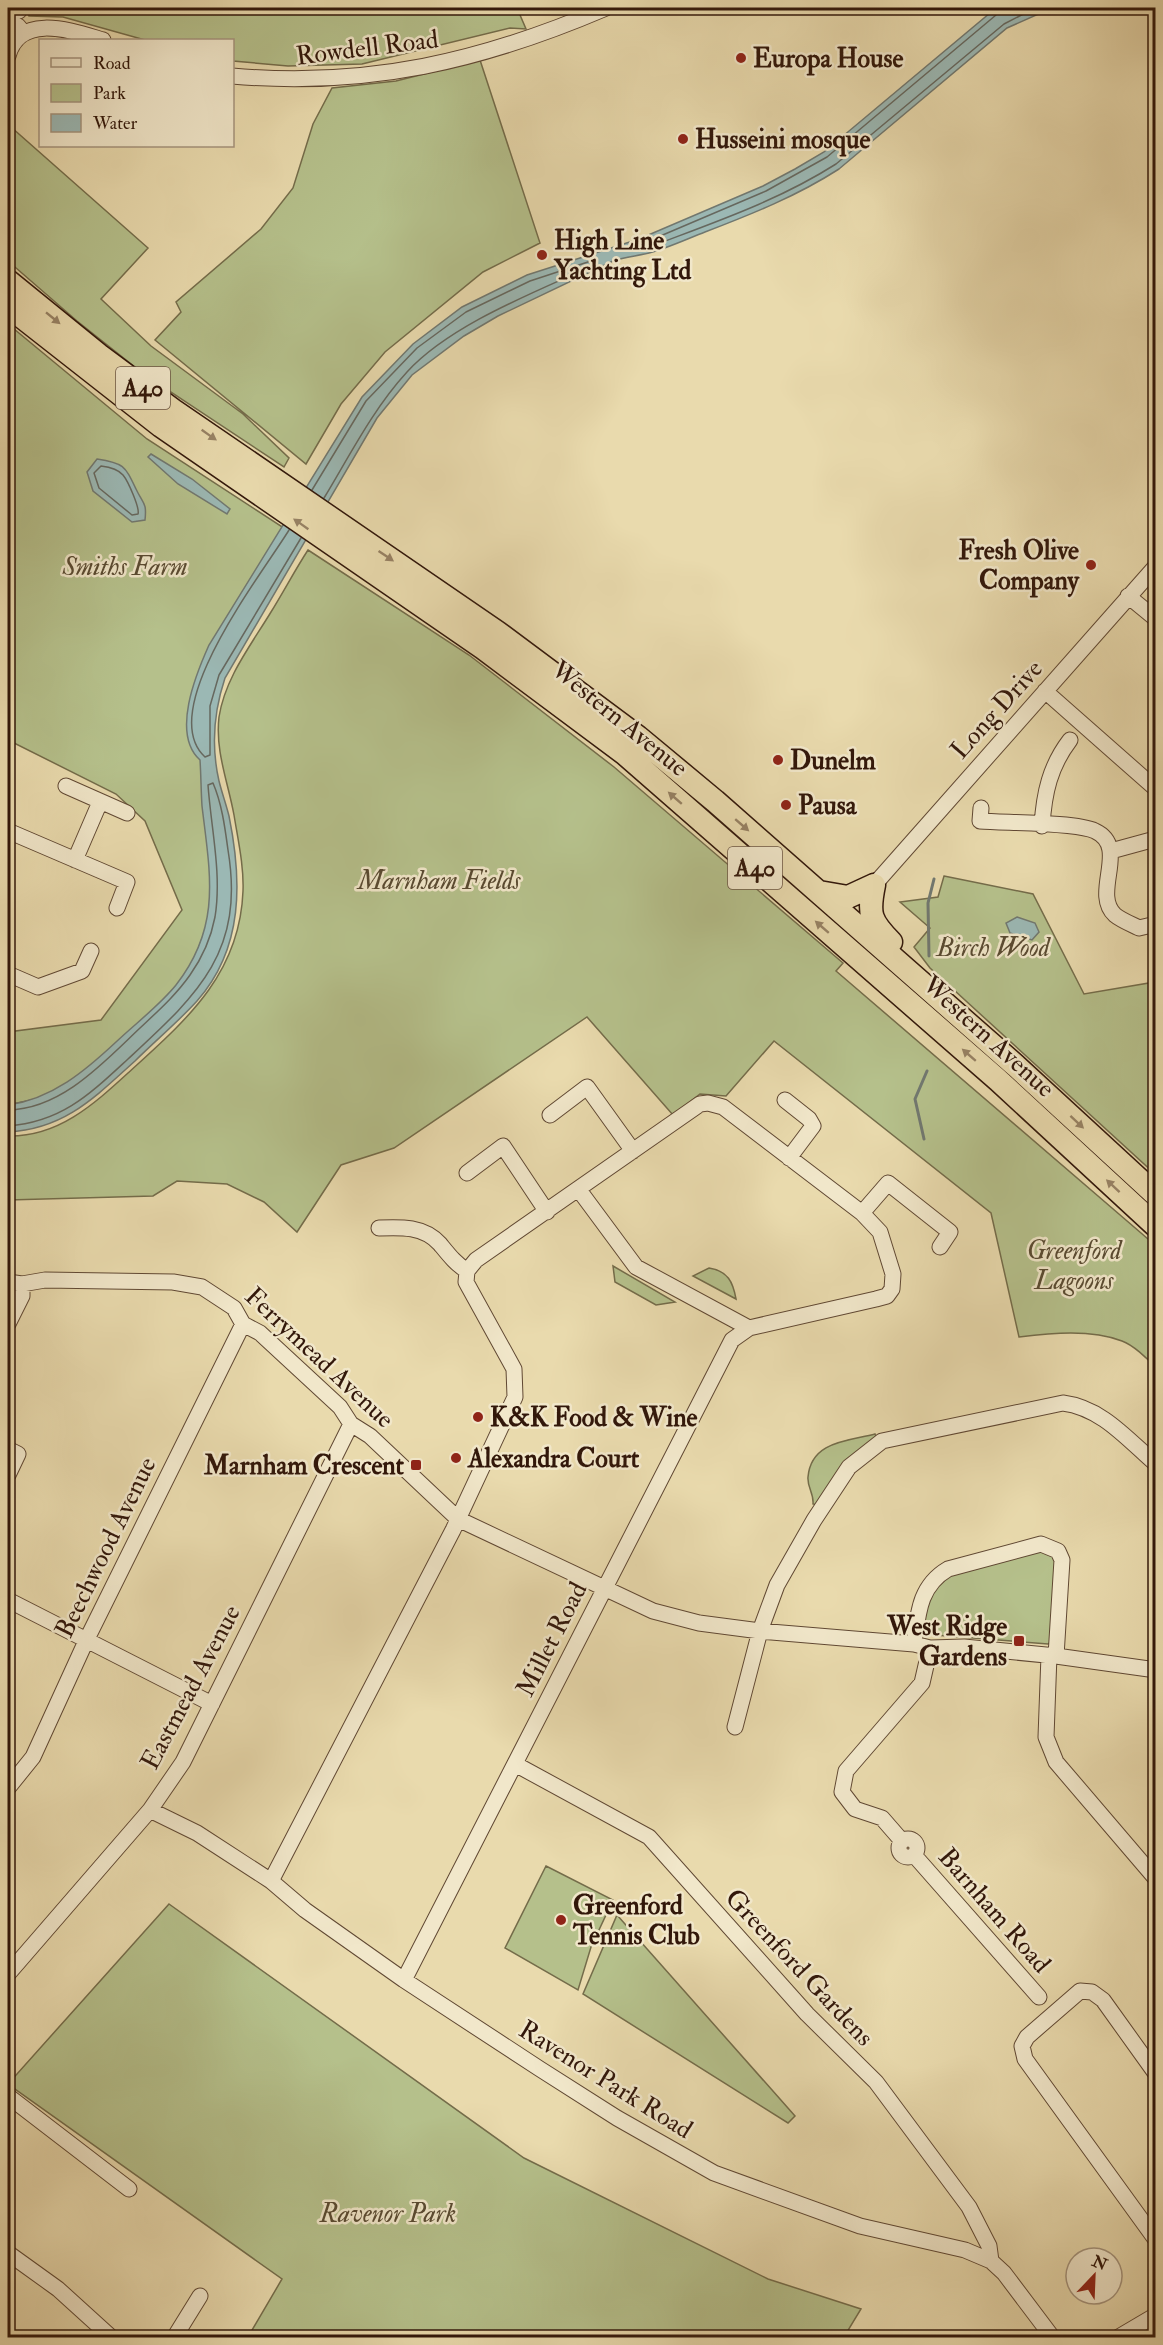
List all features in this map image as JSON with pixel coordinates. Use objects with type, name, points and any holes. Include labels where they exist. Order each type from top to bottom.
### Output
[{"type":"highway","name":"Western Avenue","points":[[8,281],[99,356],[279,496]]},
{"type":"highway","name":"Western Avenue","points":[[8,306],[133,406],[279,496],[333,533],[625,754],[998,1080],[1155,1226]]},
{"type":"highway","name":"Western Avenue","points":[[333,533],[497,632],[581,693],[707,794],[1016,1066],[1155,1195]]},
{"type":"highway","points":[[817,892],[848,897],[874,885]]},
{"type":"highway","points":[[874,885],[870,908],[875,926],[1016,1066]]},
{"type":"street","name":"Rowdell Road","points":[[234,76],[289,81],[345,78],[422,68],[531,39],[606,8]]},
{"type":"street","points":[[8,56],[15,41],[17,19],[35,28],[54,28],[99,39]]},
{"type":"street","name":"Long Drive","points":[[874,885],[1155,566]]},
{"type":"street","points":[[1128,596],[1155,619]]},
{"type":"street","points":[[1045,691],[1155,789]]},
{"type":"street","points":[[1042,826],[1043,798],[1048,777],[1060,753],[1070,740]]},
{"type":"street","points":[[66,786],[127,813]]},
{"type":"street","points":[[75,860],[100,802]]},
{"type":"street","points":[[981,808],[980,821],[1042,826],[1080,826],[1097,831],[1111,852],[1107,902],[1114,914],[1139,928],[1155,924]]},
{"type":"street","points":[[8,831],[128,882],[117,908]]},
{"type":"street","points":[[1111,852],[1155,839]]},
{"type":"street","points":[[8,974],[38,987],[82,971],[91,951]]},
{"type":"street","points":[[550,1115],[587,1087],[633,1151]]},
{"type":"street","points":[[785,1100],[809,1119],[813,1126],[789,1158]]},
{"type":"street","points":[[271,1881],[458,1519],[515,1397],[514,1369],[466,1282],[467,1271],[476,1260],[700,1104],[708,1103],[723,1107],[862,1214],[880,1233],[893,1274],[892,1289],[887,1296],[749,1328],[636,1267],[579,1190]]},
{"type":"street","points":[[467,1173],[503,1146],[547,1212]]},
{"type":"street","points":[[862,1214],[888,1183],[950,1232],[940,1247]]},
{"type":"street","points":[[379,1228],[406,1227],[425,1233],[467,1271]]},
{"type":"street","name":"Ferrymead Avenue","points":[[15,1283],[45,1280],[188,1283],[215,1294],[234,1308],[243,1324],[260,1333],[340,1407],[351,1424],[370,1436],[458,1519],[653,1611],[699,1623],[760,1631],[914,1644],[930,1648],[964,1647],[1155,1670]]},
{"type":"street","points":[[8,1324],[22,1296],[15,1283]]},
{"type":"street","name":"Beechwood Avenue","points":[[8,1788],[33,1756],[86,1641],[243,1324]]},
{"type":"street","name":"Millet Road","points":[[404,1980],[724,1353],[732,1340],[749,1328]]},
{"type":"street","points":[[735,1727],[760,1631],[777,1585],[814,1520],[849,1467],[882,1441],[1063,1404],[1079,1406],[1095,1412],[1155,1464]]},
{"type":"street","name":"Eastmead Avenue","points":[[8,1974],[150,1810],[183,1762],[351,1424]]},
{"type":"street","points":[[8,1449],[18,1454],[8,1476]]},
{"type":"street","points":[[914,1644],[918,1608],[926,1587],[938,1575],[948,1569],[1041,1544],[1058,1551],[1062,1560],[1046,1737],[1056,1762],[1155,1879]]},
{"type":"street","points":[[8,1600],[212,1704]]},
{"type":"street","name":"Barnham Road","points":[[930,1648],[922,1683],[846,1771],[842,1792],[855,1809],[882,1818],[902,1841],[911,1839],[916,1843],[914,1855],[1039,1997]]},
{"type":"street","name":"Greenford Gardens","points":[[515,1764],[649,1837],[807,2014],[876,2082],[969,2206],[989,2246],[991,2261]]},
{"type":"street","name":"Ravenor Park Road","points":[[150,1810],[197,1833],[271,1881],[305,1910],[404,1980],[617,2118],[714,2173],[860,2226],[965,2250],[991,2261],[1004,2273],[1053,2337]]},
{"type":"street","points":[[1155,2074],[1103,2000],[1092,1992],[1080,1992],[1027,2037],[1022,2046],[1025,2059],[1155,2240]]},
{"type":"street","points":[[8,2096],[129,2189]]},
{"type":"street","points":[[8,2253],[58,2289],[112,2337]]},
{"type":"street","points":[[174,2337],[200,2296]]},
{"type":"street","points":[[1117,2337],[1155,2315]]},
{"type":"green space","points":[[29,8],[517,8],[526,29],[510,28],[362,64],[288,66],[234,61],[234,39],[141,39],[63,17],[29,16]]},
{"type":"green space","points":[[480,60],[540,243],[483,272],[385,352],[341,404],[306,464],[155,340],[181,312],[176,302],[261,229],[293,188],[313,124],[332,88],[396,81]]},
{"type":"green space","points":[[11,127],[148,248],[101,299],[151,346],[243,414],[289,458],[284,467],[145,375],[77,321],[8,261],[8,133]]},
{"type":"green space","name":"Smiths Farm","points":[[8,324],[147,439],[287,530],[222,632],[202,766],[213,908],[190,972],[100,1065],[45,1097],[8,1105],[8,1032],[101,1020],[182,910],[145,821],[116,794],[8,740]]},
{"type":"green space","name":"Marnham Fields","points":[[308,550],[469,655],[614,767],[843,963],[836,971],[1155,1245],[1155,1367],[1131,1345],[1110,1337],[1071,1333],[1019,1337],[991,1213],[774,1041],[726,1096],[700,1094],[673,1115],[587,1017],[394,1148],[341,1165],[297,1232],[264,1202],[227,1184],[177,1181],[153,1196],[8,1200],[8,1136],[26,1135],[59,1125],[102,1096],[189,1015],[206,994],[232,948],[240,921],[243,872],[234,815],[220,754],[219,717],[233,675]]},
{"type":"green space","name":"Birch Wood","points":[[944,876],[1033,894],[1084,994],[1155,982],[1155,1174],[930,968],[914,947],[930,928],[900,902],[938,897]]},
{"type":"green space","points":[[613,1266],[675,1302],[656,1305],[615,1282]]},
{"type":"green space","points":[[709,1268],[721,1272],[728,1278],[736,1299],[693,1276]]},
{"type":"green space","points":[[875,1434],[877,1439],[850,1460],[836,1476],[817,1505],[813,1504],[808,1477],[816,1456],[823,1449],[832,1445]]},
{"type":"green space","points":[[1039,1550],[1054,1555],[1059,1565],[1052,1641],[1048,1644],[922,1634],[930,1592],[953,1573]]},
{"type":"green space","name":"Greenford Tennis Club","points":[[546,1866],[613,1900],[591,1947],[578,1990],[505,1948]]},
{"type":"green space","name":"Ravenor Park","points":[[169,1904],[524,2158],[768,2279],[861,2309],[844,2337],[248,2337],[282,2279],[8,2084]]},
{"type":"green space","points":[[617,1915],[795,2116],[788,2123],[583,1994]]},
{"type":"water","points":[[996,8],[1052,8],[1007,28],[839,169],[823,179],[774,204],[663,249],[613,261],[498,316],[464,336],[412,375],[377,418],[225,678],[218,703],[214,742],[219,781],[233,840],[237,889],[231,936],[224,959],[197,1001],[106,1087],[63,1118],[28,1130],[8,1132],[8,1105],[39,1097],[80,1073],[162,1000],[191,963],[201,942],[207,920],[209,899],[208,854],[202,806],[200,760],[192,749],[187,735],[189,704],[193,687],[209,645],[362,397],[413,344],[462,307],[527,275],[639,239],[763,186],[824,152]]},
{"type":"water","points":[[151,454],[192,479],[230,509],[227,514],[178,484],[148,457]]},
{"type":"water","points":[[97,459],[113,462],[126,470],[144,503],[145,520],[132,522],[93,491],[87,472]]},
{"type":"water","points":[[1017,917],[1035,923],[1039,932],[1032,940],[1010,933],[1006,923]]},
{"type":"waterway","points":[[35,8],[36,12]]},
{"type":"waterway","points":[[929,956],[928,903],[934,879]]},
{"type":"waterway","points":[[924,1139],[915,1099],[927,1071]]},
{"type":"place","name":"Europa House","points":[[741,58]]},
{"type":"place","name":"Husseini mosque","points":[[683,139]]},
{"type":"place","name":"High Line Yachting Ltd","points":[[542,255]]},
{"type":"place","name":"Fresh Olive Company","points":[[1091,565]]},
{"type":"place","name":"Dunelm","points":[[778,760]]},
{"type":"place","name":"Pausa","points":[[786,805]]},
{"type":"place","name":"K&K Food & Wine","points":[[478,1417]]},
{"type":"place","name":"Alexandra Court","points":[[456,1458]]},
{"type":"place","name":"Marnham Crescent","points":[[416,1465]]},
{"type":"place","name":"West Ridge Gardens","points":[[1019,1641]]},
{"type":"place","name":"Greenford Tennis Club","points":[[561,1920]]},
{"type":"park label","name":"Greenford Lagoons","points":[[1074,1265]]}]
